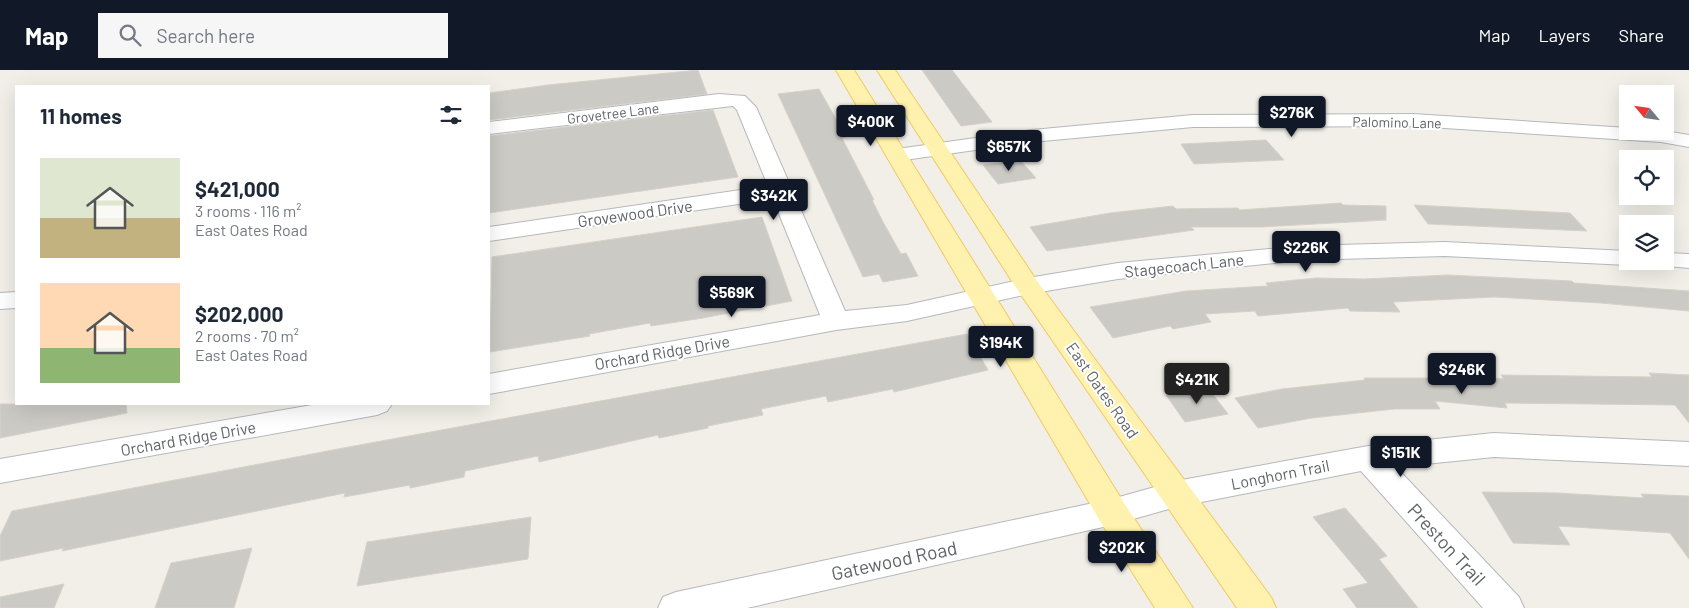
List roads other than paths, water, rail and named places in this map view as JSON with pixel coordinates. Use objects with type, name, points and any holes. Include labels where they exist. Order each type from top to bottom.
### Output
[{"type":"main road","points":[[846,70],[1112,512],[1175,608]]},
{"type":"main road","name":"East Oates Road","points":[[886,70],[1028,286],[1258,608]]},
{"type":"street","name":"Grovetree Lane","points":[[490,128],[720,100],[738,100],[746,107],[782,191]]},
{"type":"street","name":"Palomino Lane","points":[[897,155],[1032,136],[1193,121],[1413,120],[1662,136],[1689,141]]},
{"type":"street","name":"Grovewood Drive","points":[[490,234],[782,191]]},
{"type":"street","points":[[782,191],[836,321]]},
{"type":"street","name":"Stagecoach Lane","points":[[983,297],[1028,286],[1118,271],[1303,253],[1445,249],[1619,258]]},
{"type":"street","points":[[1674,260],[1689,261]]},
{"type":"street","name":"Orchard Ridge Drive","points":[[490,384],[836,321],[907,312],[983,297]]},
{"type":"street","name":"Orchard Ridge Drive","points":[[0,472],[371,405]]},
{"type":"street","name":"Longhorn Trail","points":[[1112,512],[1176,494],[1368,458],[1494,445],[1689,454]]},
{"type":"street","name":"Preston Trail","points":[[1368,458],[1506,608]]},
{"type":"street","name":"Gatewood Road","points":[[676,608],[1112,512]]}]
